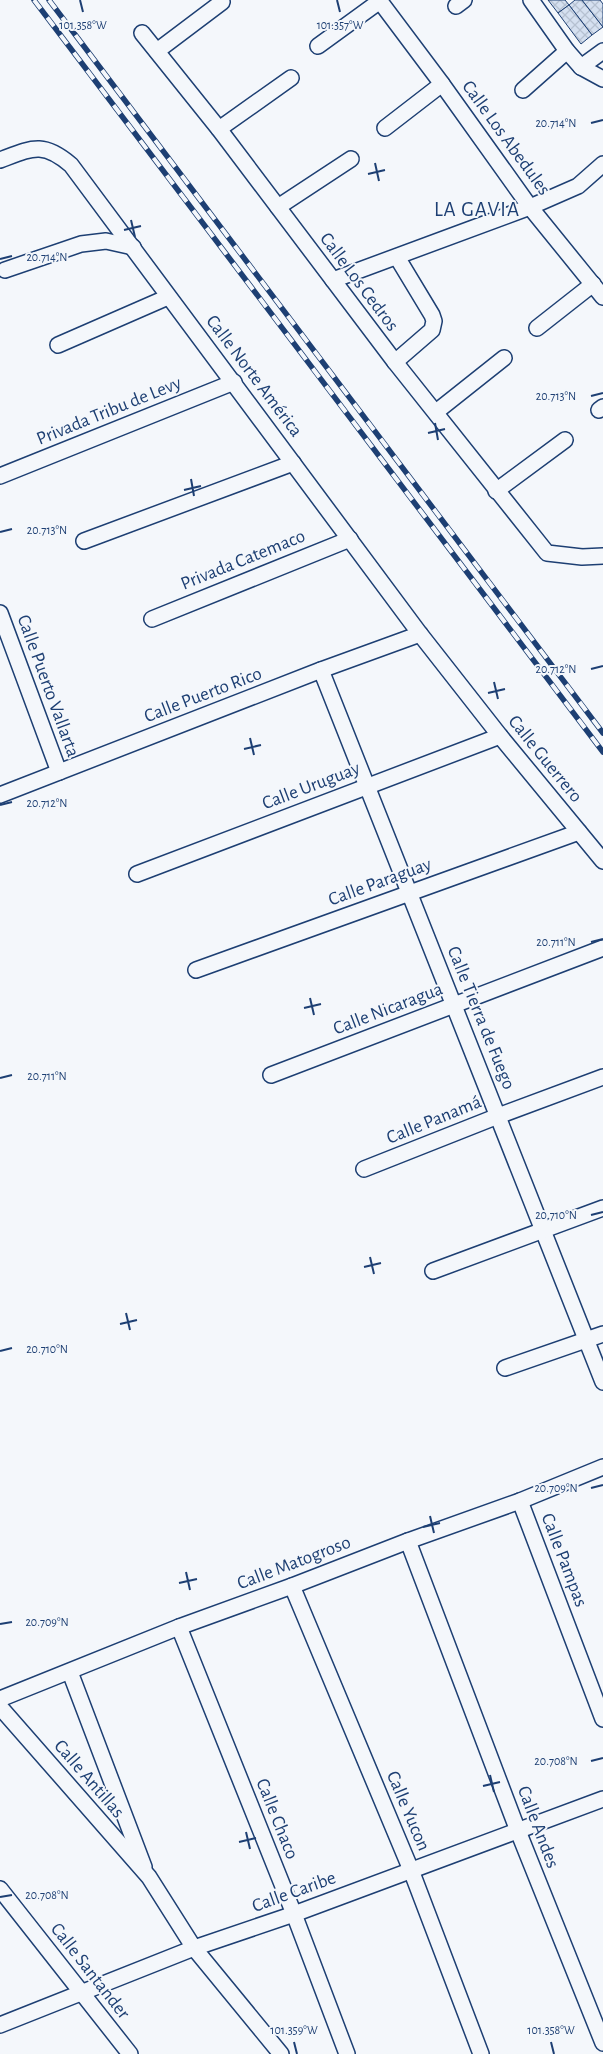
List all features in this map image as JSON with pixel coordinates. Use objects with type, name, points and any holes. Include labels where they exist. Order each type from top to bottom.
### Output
[{"type":"street","points":[[531,0],[567,51],[581,67],[603,80]]},
{"type":"street","points":[[318,46],[379,1]]},
{"type":"street","name":"Calle Los Abedules","points":[[379,1],[442,84],[530,207],[603,297]]},
{"type":"street","points":[[157,51],[222,2]]},
{"type":"street","name":"Calle Los Cedros","points":[[142,32],[219,129],[496,492],[547,553],[582,558],[603,556]]},
{"type":"street","points":[[523,90],[567,51]]},
{"type":"street","points":[[581,67],[603,51]]},
{"type":"street","points":[[219,129],[291,78]]},
{"type":"street","points":[[385,128],[442,84]]},
{"type":"street","name":"Calle Norte América","points":[[0,160],[32,148],[48,150],[71,165],[420,634]]},
{"type":"street","points":[[278,207],[351,159]]},
{"type":"street","points":[[333,280],[530,207],[578,186],[603,164]]},
{"type":"street","points":[[5,270],[81,244],[106,241],[133,247]]},
{"type":"street","points":[[395,362],[432,330],[434,321],[396,257]]},
{"type":"street","points":[[537,328],[593,284]]},
{"type":"street","points":[[58,345],[168,297]]},
{"type":"street","points":[[436,412],[504,358]]},
{"type":"street","name":"Privada Tribu de Levy","points":[[0,476],[234,382]]},
{"type":"street","points":[[496,492],[565,440]]},
{"type":"street","points":[[84,541],[294,463]]},
{"type":"street","name":"Privada Catemaco","points":[[152,619],[350,539]]},
{"type":"street","name":"Calle Puerto Vallarta","points":[[0,613],[59,772]]},
{"type":"street","name":"Calle Puerto Rico","points":[[0,795],[321,670],[420,634]]},
{"type":"street","name":"Calle Guerrero","points":[[420,634],[500,736],[603,861]]},
{"type":"street","name":"Calle Tierra de Fuego","points":[[321,670],[603,1382]]},
{"type":"street","name":"Calle Uruguay","points":[[137,874],[500,736]]},
{"type":"street","name":"Calle Paraguay","points":[[196,970],[579,832]]},
{"type":"street","name":"Calle Nicaragua","points":[[271,1075],[603,948]]},
{"type":"street","name":"Calle Panamá","points":[[364,1169],[603,1077]]},
{"type":"street","points":[[433,1271],[603,1208]]},
{"type":"street","points":[[505,1368],[603,1334]]},
{"type":"street","name":"Calle Matogroso","points":[[0,1699],[179,1627],[292,1586],[408,1540],[520,1500],[603,1467]]},
{"type":"street","name":"Calle Pampas","points":[[520,1500],[603,1719]]},
{"type":"street","name":"Calle Andes","points":[[408,1540],[518,1831],[603,2043]]},
{"type":"street","name":"Calle Yucon","points":[[292,1586],[411,1870],[480,2054]]},
{"type":"street","name":"Calle Chaco","points":[[179,1627],[294,1914],[347,2054]]},
{"type":"street","name":"Calle Antillas","points":[[70,1672],[148,1877]]},
{"type":"street","name":"Calle Antillas","points":[[0,1707],[148,1877],[194,1948],[281,2054]]},
{"type":"street","name":"Calle Caribe","points":[[0,2025],[194,1948],[294,1914],[603,1798]]},
{"type":"street","name":"Calle Santander","points":[[0,1889],[130,2054]]},
{"type":"building","points":[[548,0],[565,0],[569,5],[558,13]]},
{"type":"building","points":[[575,0],[582,0],[603,27],[592,35],[569,5]]},
{"type":"building","points":[[582,0],[600,0],[603,4],[603,27]]},
{"type":"building","points":[[569,5],[592,35],[581,44],[558,13]]},
{"type":"railway","points":[[34,0],[603,752]]},
{"type":"railway","points":[[49,0],[603,733]]},
{"type":"district","name":"LA GAVIA","points":[[477,209]]}]
